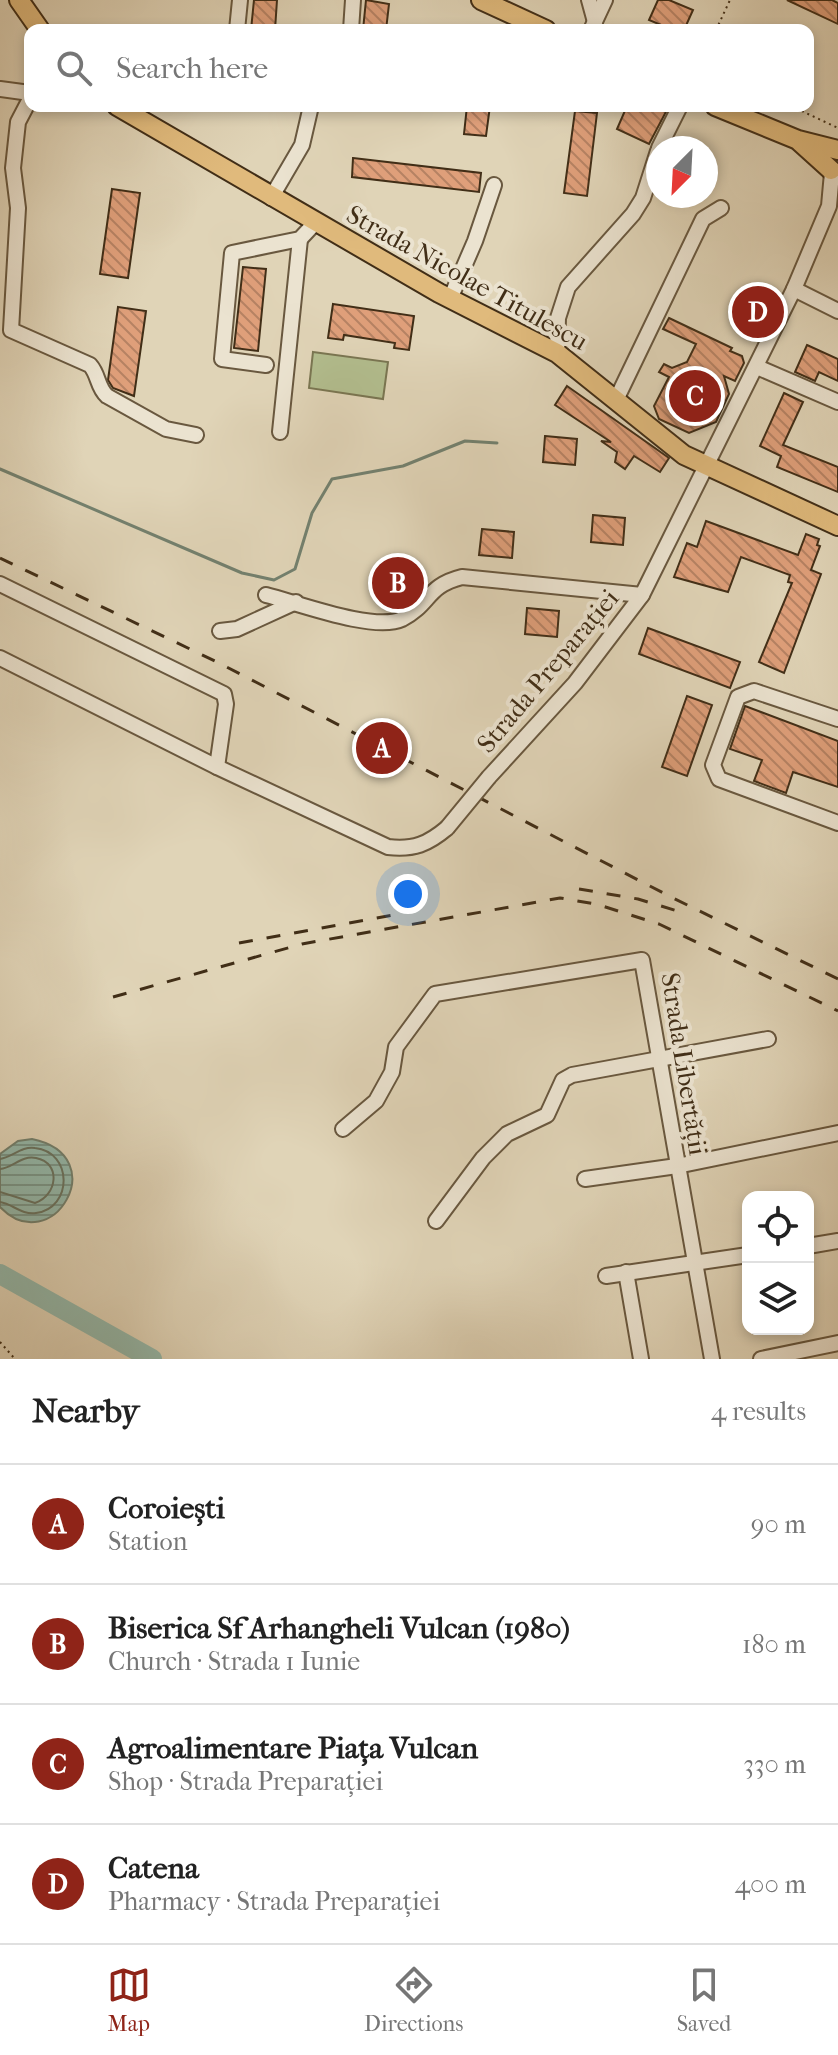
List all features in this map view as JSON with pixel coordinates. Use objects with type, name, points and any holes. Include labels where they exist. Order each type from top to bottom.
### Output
[{"type":"main road","points":[[19,0],[36,24]]},
{"type":"main road","points":[[481,0],[533,24]]},
{"type":"main road","name":"Strada Nicolae Titulescu","points":[[127,112],[450,299],[557,353],[678,452],[838,526]]},
{"type":"main road","points":[[730,112],[798,140],[836,166]]},
{"type":"street","points":[[238,24],[240,0]]},
{"type":"street","points":[[351,24],[353,0]]},
{"type":"street","points":[[589,0],[593,24]]},
{"type":"street","points":[[594,24],[605,0]]},
{"type":"street","points":[[0,89],[24,92]]},
{"type":"street","points":[[24,110],[18,122],[13,168],[18,208],[11,330],[90,365],[95,371],[99,389],[107,396],[166,429],[196,435]]},
{"type":"street","points":[[271,198],[302,145],[310,112]]},
{"type":"street","points":[[665,136],[677,112]]},
{"type":"street","name":"Strada Preparației","points":[[217,767],[388,847],[406,849],[428,844],[447,828],[575,683],[642,595],[757,367],[834,203],[836,166]]},
{"type":"street","points":[[450,299],[475,241],[494,185]]},
{"type":"street","points":[[557,353],[558,318],[568,287],[633,214],[646,188]]},
{"type":"street","points":[[616,400],[703,219],[721,208]]},
{"type":"street","name":"Strada Nicolae Titulescu","points":[[300,239],[315,223]]},
{"type":"street","points":[[266,365],[222,359],[232,253],[300,239],[280,432]]},
{"type":"street","points":[[794,289],[838,311]]},
{"type":"street","points":[[757,367],[838,402]]},
{"type":"street","points":[[266,595],[378,624],[399,620],[418,608],[440,583],[462,577],[642,595]]},
{"type":"street","points":[[0,584],[224,694],[226,704],[217,767],[0,658]]},
{"type":"street","points":[[220,631],[237,629],[296,602]]},
{"type":"street","points":[[838,719],[754,691],[738,697],[713,765],[719,779],[838,823]]},
{"type":"street","name":"Strada Libertății","points":[[343,1129],[376,1101],[392,1072],[396,1047],[435,994],[642,960],[712,1359]]},
{"type":"street","points":[[436,1221],[452,1196],[507,1134],[547,1115],[563,1080],[572,1075],[768,1039]]},
{"type":"street","points":[[585,1179],[677,1166],[838,1133]]},
{"type":"street","points":[[814,1245],[838,1241]]},
{"type":"street","points":[[606,1276],[742,1256]]},
{"type":"street","points":[[626,1272],[641,1359]]},
{"type":"street","points":[[761,1359],[838,1343]]},
{"type":"path","points":[[719,24],[730,0]]},
{"type":"path","points":[[804,112],[838,128]]},
{"type":"path","points":[[0,1342],[15,1359]]},
{"type":"shaded area","points":[[313,352],[388,362],[383,399],[309,388]]},
{"type":"water","points":[[32,1139],[57,1149],[69,1164],[72,1182],[67,1200],[55,1214],[39,1222],[20,1220],[0,1207],[0,1154],[18,1141]]},
{"type":"building","points":[[254,0],[277,0],[275,24],[252,24]]},
{"type":"building","points":[[366,0],[389,4],[387,24],[364,24]]},
{"type":"building","points":[[658,0],[669,0],[693,10],[687,24],[659,24],[649,20]]},
{"type":"building","points":[[787,0],[832,0],[838,3],[838,24]]},
{"type":"building","points":[[466,112],[489,112],[486,136],[464,134]]},
{"type":"building","points":[[575,112],[597,113],[587,196],[564,193]]},
{"type":"building","points":[[624,112],[666,112],[653,136],[646,136],[646,143],[617,129]]},
{"type":"building","points":[[353,158],[481,173],[479,192],[352,177]]},
{"type":"building","points":[[112,189],[140,193],[128,278],[100,274]]},
{"type":"building","points":[[243,267],[266,269],[258,351],[234,348]]},
{"type":"building","points":[[333,304],[414,316],[409,350],[394,348],[395,343],[344,335],[343,340],[328,338]]},
{"type":"building","points":[[118,307],[146,311],[134,396],[113,388],[108,380]]},
{"type":"building","points":[[669,318],[732,348],[730,351],[742,356],[744,363],[735,381],[724,376],[729,394],[716,422],[689,433],[659,419],[654,406],[669,377],[659,372],[664,364],[672,368],[687,362],[696,344],[663,329]]},
{"type":"building","points":[[807,345],[838,359],[838,381],[819,372],[815,381],[795,372]]},
{"type":"building","points":[[567,386],[669,458],[660,472],[634,456],[625,469],[615,462],[617,452],[601,441],[611,442],[555,405]]},
{"type":"building","points":[[784,393],[803,402],[783,445],[838,467],[838,492],[777,467],[781,456],[760,446]]},
{"type":"building","points":[[545,436],[577,439],[575,465],[543,462]]},
{"type":"building","points":[[593,515],[625,518],[623,545],[591,542]]},
{"type":"building","points":[[706,521],[798,555],[806,534],[819,539],[817,545],[820,546],[811,570],[821,574],[784,673],[759,662],[792,583],[788,582],[790,575],[741,557],[728,592],[674,577],[687,543],[697,547]]},
{"type":"building","points":[[482,529],[514,532],[512,558],[479,555]]},
{"type":"building","points":[[527,608],[559,611],[557,637],[525,634]]},
{"type":"building","points":[[648,628],[740,662],[730,688],[639,654]]},
{"type":"building","points":[[687,696],[712,705],[687,776],[662,767]]},
{"type":"building","points":[[745,706],[838,741],[838,787],[793,772],[786,793],[754,781],[762,760],[730,749]]},
{"type":"waterway","points":[[0,469],[242,573],[274,580],[295,569],[312,513],[332,479],[403,466],[465,441],[497,443]]},
{"type":"waterway","points":[[0,1274],[152,1359]]},
{"type":"railway","points":[[0,558],[217,662],[673,898],[838,979]]},
{"type":"railway","points":[[579,889],[638,899],[684,913]]},
{"type":"railway","points":[[113,997],[302,944],[560,898],[596,904],[659,924],[838,1011]]},
{"type":"railway","points":[[239,943],[393,915]]},
{"type":"place","name":"Catena","points":[[758,312]]},
{"type":"place","name":"Agroalimentare Piața Vulcan","points":[[695,396]]},
{"type":"place","name":"Biserica Sf Arhangheli Vulcan (1980)","points":[[398,583]]},
{"type":"place","name":"Coroiești","points":[[382,748]]}]
